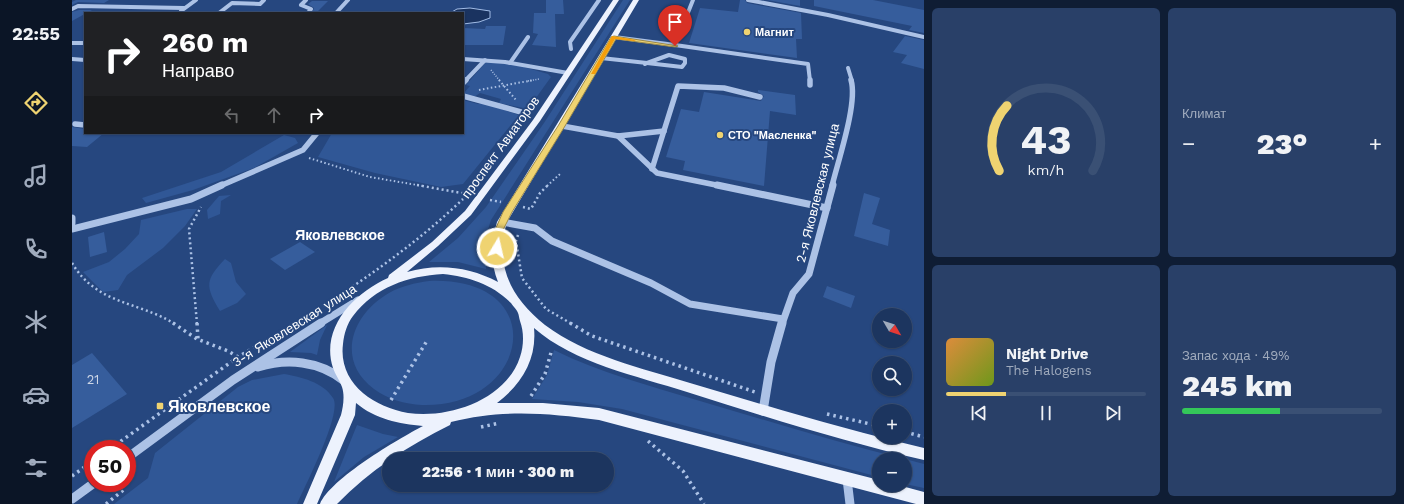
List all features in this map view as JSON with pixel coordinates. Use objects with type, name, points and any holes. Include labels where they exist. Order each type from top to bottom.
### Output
[{"type":"main road","name":"проспект Авиаторов","points":[[346,384],[337,362],[336,350],[337,338],[348,315],[375,290],[448,233],[468,214],[536,121],[616,0]]},
{"type":"main road","points":[[327,504],[356,476],[383,456],[415,436],[483,406],[500,394],[513,382],[523,367],[528,353],[530,339],[528,326],[517,303],[505,286],[499,268],[497,239],[502,222],[562,126],[636,0]]},
{"type":"main road","points":[[375,290],[411,275],[428,272],[456,272],[484,279],[496,285],[517,303],[538,325],[561,341],[610,362],[763,411],[853,437],[924,454]]},
{"type":"main road","points":[[346,384],[368,405],[402,418],[418,420],[460,415],[487,409],[528,408],[578,411],[621,418],[847,480],[924,499]]},
{"type":"main road","points":[[310,504],[348,415],[350,401],[346,384]]},
{"type":"street","points":[[179,12],[196,0]]},
{"type":"street","points":[[220,12],[232,3],[260,4],[264,0]]},
{"type":"street","points":[[306,0],[301,5],[311,9],[309,12]]},
{"type":"street","points":[[337,12],[348,0]]},
{"type":"street","points":[[571,49],[570,42],[599,0]]},
{"type":"street","points":[[675,46],[693,0]]},
{"type":"street","points":[[748,0],[828,15],[924,37]]},
{"type":"street","points":[[72,9],[78,6],[184,8]]},
{"type":"street","points":[[510,63],[528,37]]},
{"type":"street","points":[[614,37],[808,64],[810,85]]},
{"type":"street","points":[[72,42],[84,43]]},
{"type":"street","points":[[601,58],[645,64],[682,67],[685,63],[685,59],[673,54],[658,57],[645,64]]},
{"type":"street","points":[[72,59],[84,60]]},
{"type":"street","points":[[464,59],[510,63],[568,73]]},
{"type":"street","points":[[464,82],[484,61]]},
{"type":"street","name":"2-я Яковлевская улица","points":[[763,411],[771,362],[783,319],[793,293],[809,274],[827,208],[851,107],[853,86],[848,68]]},
{"type":"street","points":[[652,168],[678,86],[724,88],[760,97]]},
{"type":"street","points":[[464,96],[521,112]]},
{"type":"street","points":[[74,124],[84,125]]},
{"type":"street","points":[[562,126],[618,136],[664,131]]},
{"type":"street","points":[[72,229],[191,199],[296,154],[303,150],[316,134]]},
{"type":"street","points":[[618,136],[657,173],[827,208]]},
{"type":"street","points":[[72,218],[72,223]]},
{"type":"street","points":[[502,222],[535,228],[552,241],[651,283],[690,304],[783,319]]},
{"type":"street","name":"3-я Яковлевская улица","points":[[136,451],[233,380],[303,334],[375,290]]},
{"type":"street","name":"3-я Яковлевская улица","points":[[233,380],[262,365],[292,362],[325,370],[339,377],[346,384]]},
{"type":"street","points":[[847,480],[850,504]]},
{"type":"street","points":[[72,499],[84,490]]},
{"type":"path","points":[[484,61],[528,113],[521,112]]},
{"type":"path","points":[[296,154],[355,173],[480,198]]},
{"type":"path","points":[[198,339],[189,229],[210,191]]},
{"type":"path","points":[[319,309],[400,254],[432,229],[467,195]]},
{"type":"path","points":[[530,209],[516,241],[522,278],[546,309],[570,325],[592,336],[766,396]]},
{"type":"path","points":[[72,263],[77,275],[104,296],[164,318],[198,339],[228,349],[238,357]]},
{"type":"path","points":[[123,440],[238,357],[292,325]]},
{"type":"path","points":[[528,408],[528,399],[545,374],[551,349],[561,341],[570,325]]},
{"type":"path","points":[[383,412],[428,339]]},
{"type":"path","points":[[819,412],[872,424]]},
{"type":"path","points":[[481,427],[505,422]]},
{"type":"path","points":[[912,434],[924,437]]},
{"type":"path","points":[[646,440],[683,471],[704,504]]},
{"type":"path","points":[[72,476],[84,467]]},
{"type":"path","points":[[106,504],[121,492]]},
{"type":"shaded area","points":[[623,0],[630,0],[491,220],[485,239],[486,269],[458,262],[429,262],[458,238],[486,207],[544,123]]},
{"type":"shaded area","points":[[470,8],[490,11],[490,18],[479,22],[464,24],[464,12],[452,12],[457,9]]},
{"type":"shaded area","points":[[490,62],[517,65],[548,74],[551,77],[528,109],[499,103],[501,99],[480,93],[474,97],[464,94],[470,86],[466,85],[485,63]]},
{"type":"shaded area","points":[[464,100],[478,104],[483,103],[519,115],[463,184],[441,187],[375,173],[318,157],[331,134],[464,134]]},
{"type":"shaded area","points":[[284,135],[295,138],[298,143],[254,168],[193,190],[146,203],[142,198],[221,172]]},
{"type":"shaded area","points":[[231,195],[221,201],[220,214],[208,219],[207,210],[219,196]]},
{"type":"shaded area","points":[[187,209],[197,209],[185,226],[163,248],[127,275],[118,290],[103,292],[83,272],[109,262],[125,249],[139,234],[141,220]]},
{"type":"shaded area","points":[[225,259],[231,263],[236,282],[246,294],[237,303],[220,311],[212,295],[209,284],[214,272]]},
{"type":"shaded area","points":[[429,281],[469,285],[496,299],[510,319],[513,342],[505,366],[487,386],[459,400],[422,405],[396,400],[385,396],[374,389],[362,377],[355,365],[352,351],[353,338],[358,325],[376,302],[398,288]]},
{"type":"shaded area","points":[[327,325],[320,340],[317,355],[311,353],[290,352]]},
{"type":"shaded area","points":[[554,350],[589,366],[644,384],[877,452],[872,452],[872,475],[622,409],[578,402],[532,399],[547,375]]},
{"type":"shaded area","points":[[284,374],[318,384],[329,392],[333,398],[335,406],[328,433],[322,450],[297,504],[114,504],[130,492],[136,492],[136,487],[148,478],[155,453],[238,387],[252,380]]},
{"type":"shaded area","points":[[357,425],[383,434],[398,437],[364,457],[334,482]]},
{"type":"shaded area","points":[[912,461],[924,464],[924,488],[912,485]]},
{"type":"building","points":[[76,0],[109,0],[104,3],[78,2],[72,5],[72,2]]},
{"type":"building","points":[[546,0],[563,0],[564,14],[555,14],[556,47],[532,45],[538,34],[533,33],[534,13],[546,13]]},
{"type":"building","name":"Магнит","points":[[740,0],[745,0],[747,3],[801,13],[802,39],[796,39],[797,58],[689,43],[700,8],[738,12]]},
{"type":"building","points":[[767,0],[800,0],[800,6]]},
{"type":"building","points":[[814,0],[873,0],[924,10],[924,33],[909,30],[912,26],[814,6]]},
{"type":"building","points":[[312,1],[328,1],[317,12],[312,12],[314,8],[308,4]]},
{"type":"building","points":[[79,10],[92,10],[84,12],[84,14],[72,21],[72,12]]},
{"type":"building","points":[[486,26],[506,26],[503,45],[464,45],[464,28],[485,29]]},
{"type":"building","points":[[905,36],[924,40],[924,69],[901,63],[907,55],[893,52]]},
{"type":"building","name":"СТО \"Масленка\"","points":[[758,90],[795,95],[796,115],[770,111],[764,186],[683,170],[685,161],[666,157],[681,109],[699,112],[704,92],[761,101],[764,96],[758,92]]},
{"type":"building","points":[[72,127],[84,129],[84,134],[103,134],[87,147],[72,146]]},
{"type":"building","points":[[864,193],[880,198],[872,224],[890,230],[888,246],[854,236]]},
{"type":"building","points":[[104,232],[107,252],[90,257],[88,237]]},
{"type":"building","points":[[300,242],[315,252],[285,270],[270,259]]},
{"type":"building","points":[[827,286],[855,296],[851,308],[823,297]]},
{"type":"building","points":[[92,353],[127,394],[72,428],[72,365]]},
{"type":"slow traffic","points":[[593,72],[614,37],[634,40]]},
{"type":"place","name":"Магнит","points":[[747,32]]},
{"type":"place","name":"СТО \"Масленка\"","points":[[720,135]]},
{"type":"place","name":"Яковлевское","points":[[160,406]]},
{"type":"district","name":"Яковлевское","points":[[340,235]]},
{"type":"route","points":[[497,248],[497,239],[502,222],[562,126],[614,37],[675,46]]}]
